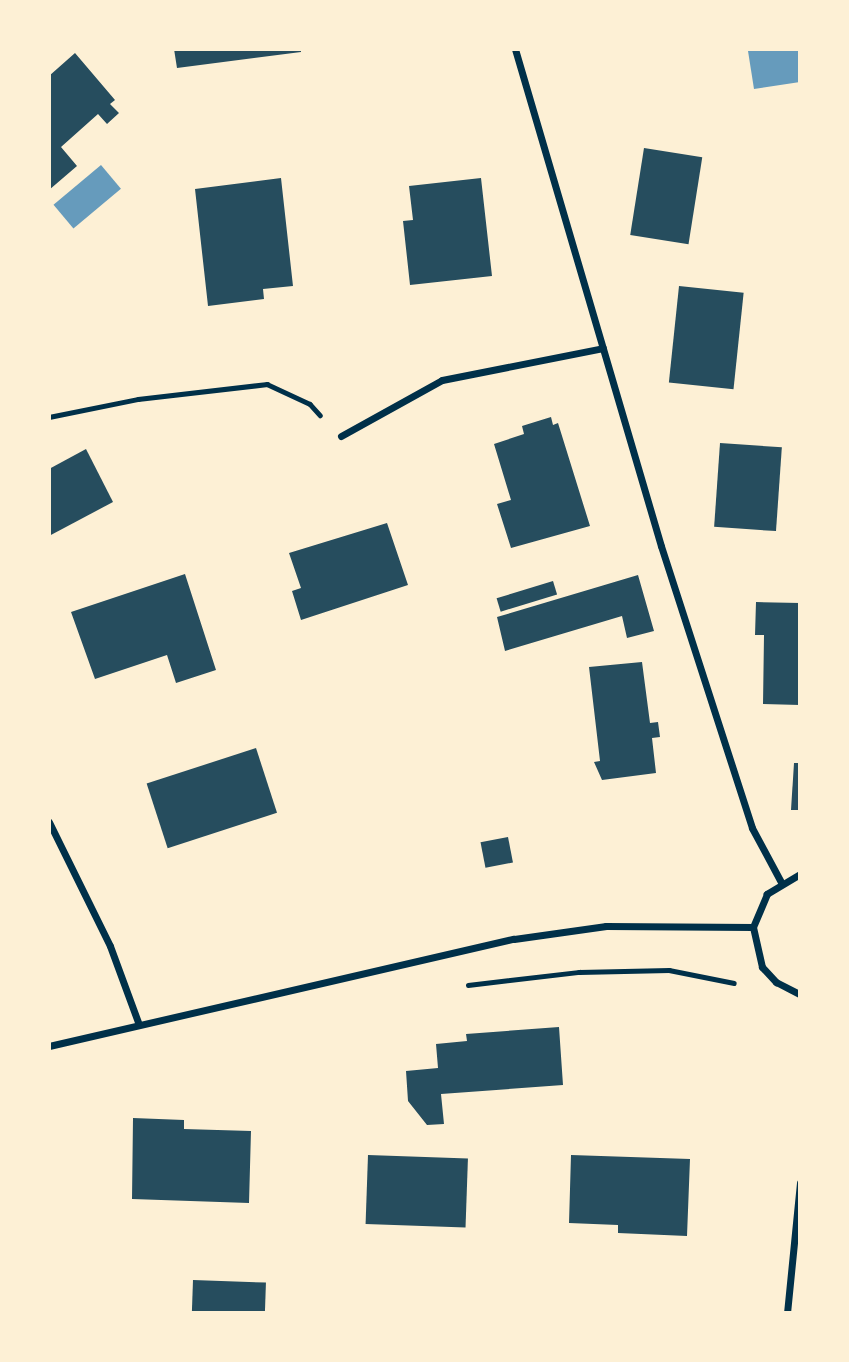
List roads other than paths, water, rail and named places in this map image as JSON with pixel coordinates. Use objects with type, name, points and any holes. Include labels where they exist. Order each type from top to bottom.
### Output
[{"type":"street","points":[[515,49],[603,348],[752,828],[781,882]]},
{"type":"street","points":[[341,436],[442,380],[603,348]]},
{"type":"street","points":[[49,822],[110,946],[138,1022]]},
{"type":"street","points":[[800,874],[781,882],[768,894],[753,927],[762,967],[776,982],[800,994]]},
{"type":"street","points":[[49,1046],[138,1022],[514,939],[606,926],[753,927]]},
{"type":"street","points":[[787,1313],[800,1183]]},
{"type":"water","points":[[800,49],[800,82],[754,89],[748,51]]},
{"type":"water","points":[[101,165],[121,189],[73,229],[54,205]]}]
